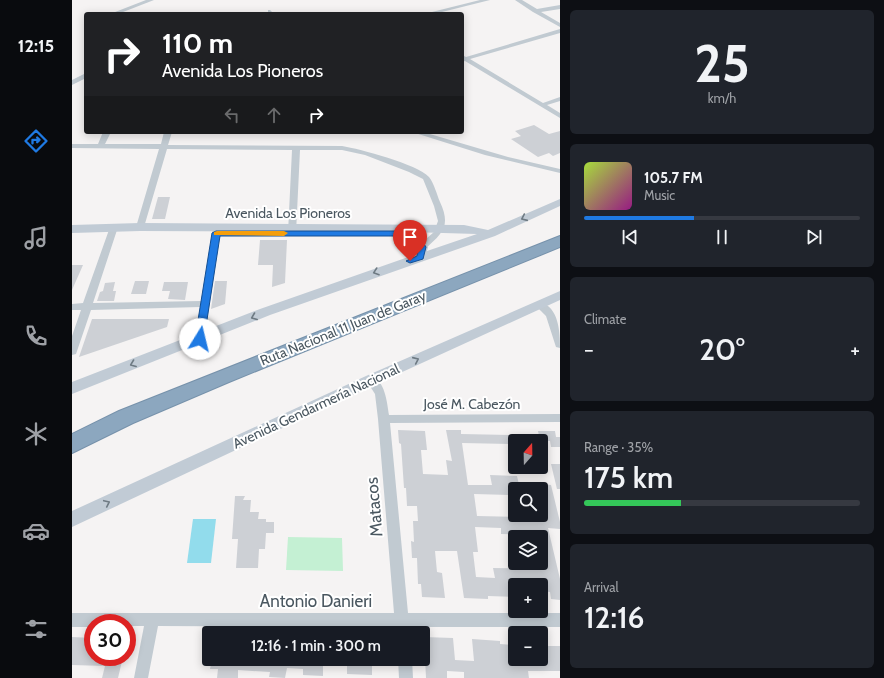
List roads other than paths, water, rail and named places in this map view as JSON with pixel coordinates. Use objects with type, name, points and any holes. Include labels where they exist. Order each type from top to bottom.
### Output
[{"type":"highway","name":"Ruta Nacional 11 Juan de Garay","points":[[72,435],[126,417],[560,241]]},
{"type":"highway","name":"Ruta Nacional 11 Juan de Garay","points":[[72,444],[126,417]]},
{"type":"main road","points":[[72,388],[421,252],[488,234],[560,202]]},
{"type":"main road","name":"Avenida Los Pioneros","points":[[113,230],[140,227],[217,230]]},
{"type":"main road","name":"Avenida Los Pioneros","points":[[72,229],[292,231],[401,234],[418,240],[421,252]]},
{"type":"main road","name":"Avenida Los Pioneros","points":[[292,231],[440,229],[476,230],[488,234]]},
{"type":"main road","name":"Avenida Gendarmería Nacional","points":[[72,519],[371,380],[560,295]]},
{"type":"street","points":[[119,12],[152,0]]},
{"type":"street","points":[[436,12],[487,0]]},
{"type":"street","points":[[518,0],[560,25]]},
{"type":"street","points":[[535,11],[560,7]]},
{"type":"street","points":[[464,59],[560,31]]},
{"type":"street","points":[[464,60],[560,116]]},
{"type":"street","points":[[72,83],[84,76]]},
{"type":"street","points":[[542,105],[560,99]]},
{"type":"street","points":[[101,146],[106,134]]},
{"type":"street","points":[[140,227],[167,134]]},
{"type":"street","points":[[422,134],[490,155],[560,171]]},
{"type":"street","points":[[72,146],[342,148],[354,150],[422,174],[426,178],[442,217],[440,229],[436,236],[421,252]]},
{"type":"street","points":[[292,231],[296,148]]},
{"type":"street","points":[[72,351],[113,230]]},
{"type":"street","points":[[200,339],[217,230]]},
{"type":"street","points":[[72,307],[205,304]]},
{"type":"street","points":[[540,305],[550,314],[560,344]]},
{"type":"street","name":"Matacos","points":[[371,380],[380,393],[384,419],[402,626]]},
{"type":"street","name":"José M. Cabezón","points":[[384,419],[560,418]]},
{"type":"street","points":[[141,678],[152,619]]},
{"type":"street","name":"Antonio Danieri","points":[[72,620],[152,619],[402,626],[560,620]]},
{"type":"street","points":[[405,666],[406,678]]},
{"type":"water","points":[[193,519],[216,519],[211,563],[187,563]]}]
